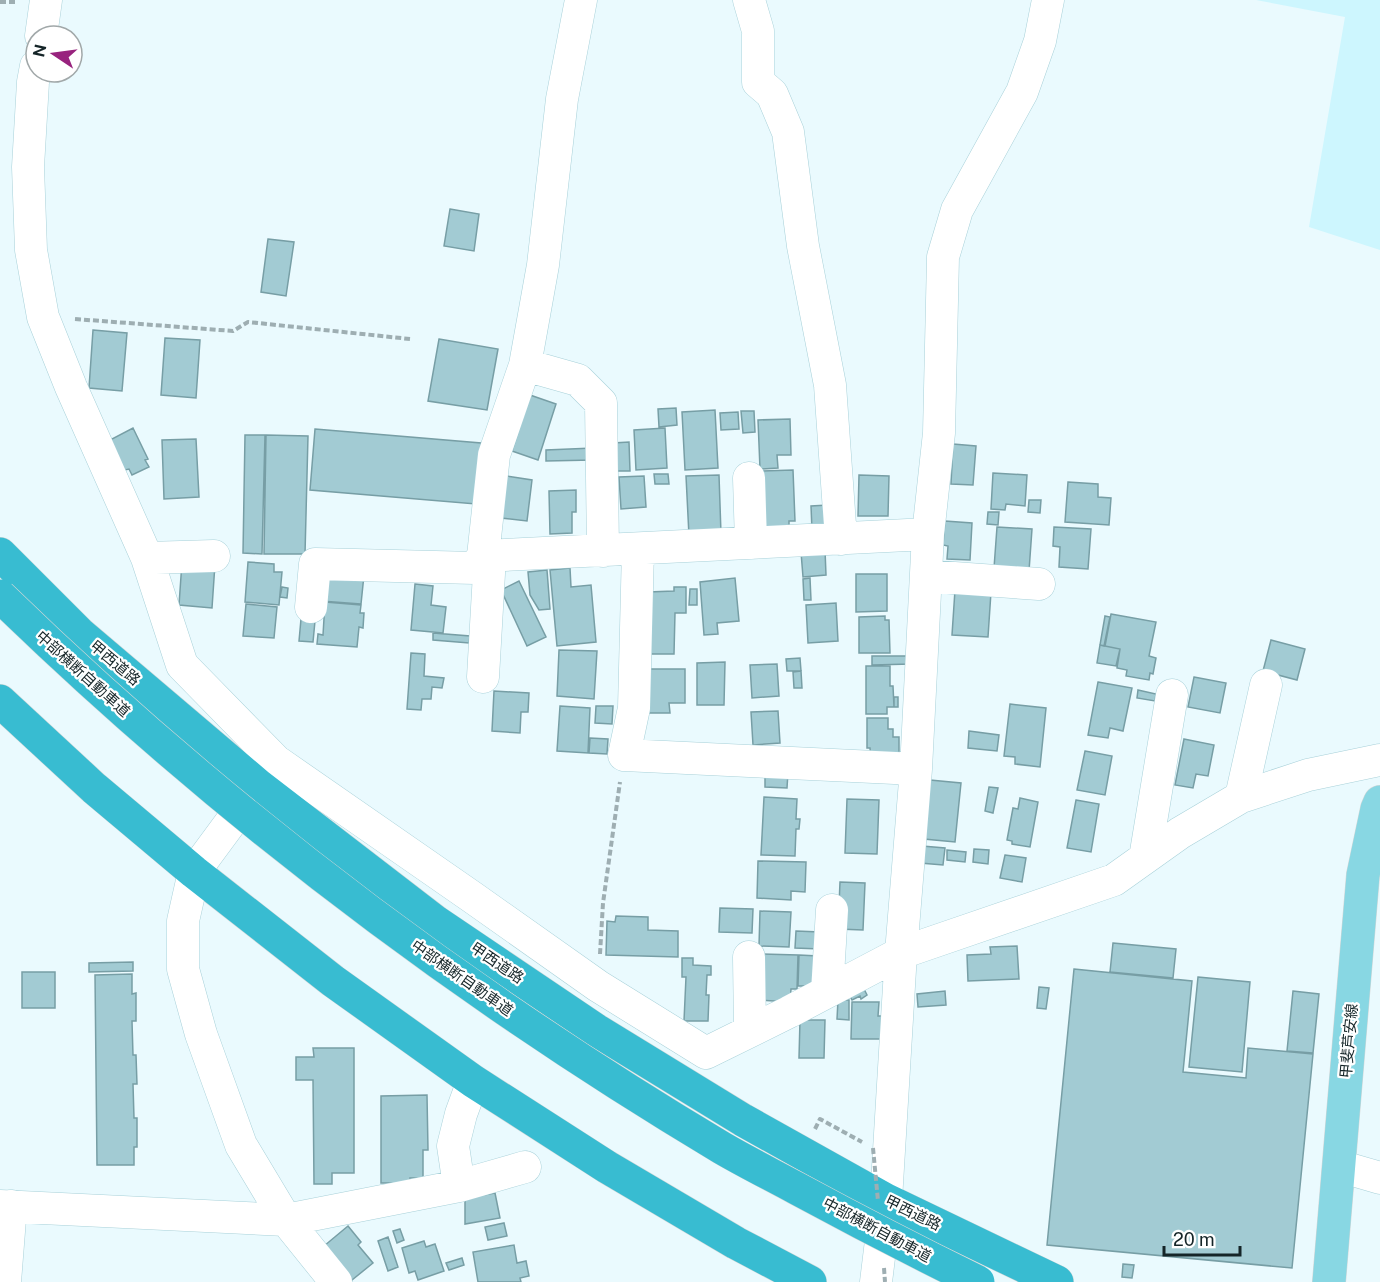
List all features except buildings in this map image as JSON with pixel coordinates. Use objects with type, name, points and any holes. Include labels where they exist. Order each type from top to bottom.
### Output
[{"type":"highway","name":"甲西道路","points":[[0,554],[79,633],[267,773],[436,922],[596,1030],[743,1120],[886,1200],[1057,1282]]},
{"type":"highway","name":"中部横断自動車道","points":[[0,596],[56,650],[178,759],[305,863],[440,963],[585,1063],[725,1149],[895,1242],[978,1282]]},
{"type":"highway","points":[[0,701],[94,788],[194,872],[333,981],[473,1082],[607,1167],[810,1282]]},
{"type":"main road","name":"甲斐芦安線","points":[[1329,1282],[1363,875],[1380,802]]},
{"type":"street","points":[[483,677],[486,556],[494,455],[525,365],[543,265],[562,99],[580,0]]},
{"type":"street","points":[[748,0],[758,31],[758,82],[772,94],[788,132],[803,246],[830,385],[841,539]]},
{"type":"street","points":[[876,1282],[886,1200],[901,953],[916,769],[928,534],[939,434],[944,257],[957,210],[1022,92],[1040,42],[1048,0]]},
{"type":"street","points":[[33,84],[28,167],[32,250],[43,317],[147,558],[182,665],[267,773],[462,890],[598,986],[706,1053],[901,953],[1114,880],[1179,833],[1241,797],[1308,775],[1380,760]]},
{"type":"street","points":[[525,365],[578,380],[601,403],[603,551]]},
{"type":"street","points":[[749,478],[751,543]]},
{"type":"street","points":[[311,607],[315,564],[475,568],[486,556],[928,534]]},
{"type":"street","points":[[638,549],[634,708],[624,755],[916,769]]},
{"type":"street","points":[[147,558],[214,556]]},
{"type":"street","points":[[926,576],[1039,584]]},
{"type":"street","points":[[1241,797],[1266,685]]},
{"type":"street","points":[[1145,858],[1172,695]]},
{"type":"street","points":[[267,773],[194,872],[183,921],[183,969],[201,1034],[241,1145],[286,1221],[336,1282]]},
{"type":"street","points":[[827,992],[832,910]]},
{"type":"street","points":[[749,957],[750,1031]]},
{"type":"street","points":[[459,1186],[453,1146],[461,1114],[473,1082]]},
{"type":"street","points":[[1339,1166],[1380,1178]]},
{"type":"street","points":[[5,1282],[5,1206],[286,1221],[459,1186],[525,1167]]},
{"type":"path","points":[[43,317],[233,331],[248,322],[410,339]]},
{"type":"path","points":[[598,986],[603,903],[624,755]]},
{"type":"path","points":[[815,1129],[820,1119],[873,1148]]},
{"type":"shaded area","points":[[1256,0],[1380,0],[1380,250],[1309,227],[1345,17]]}]
